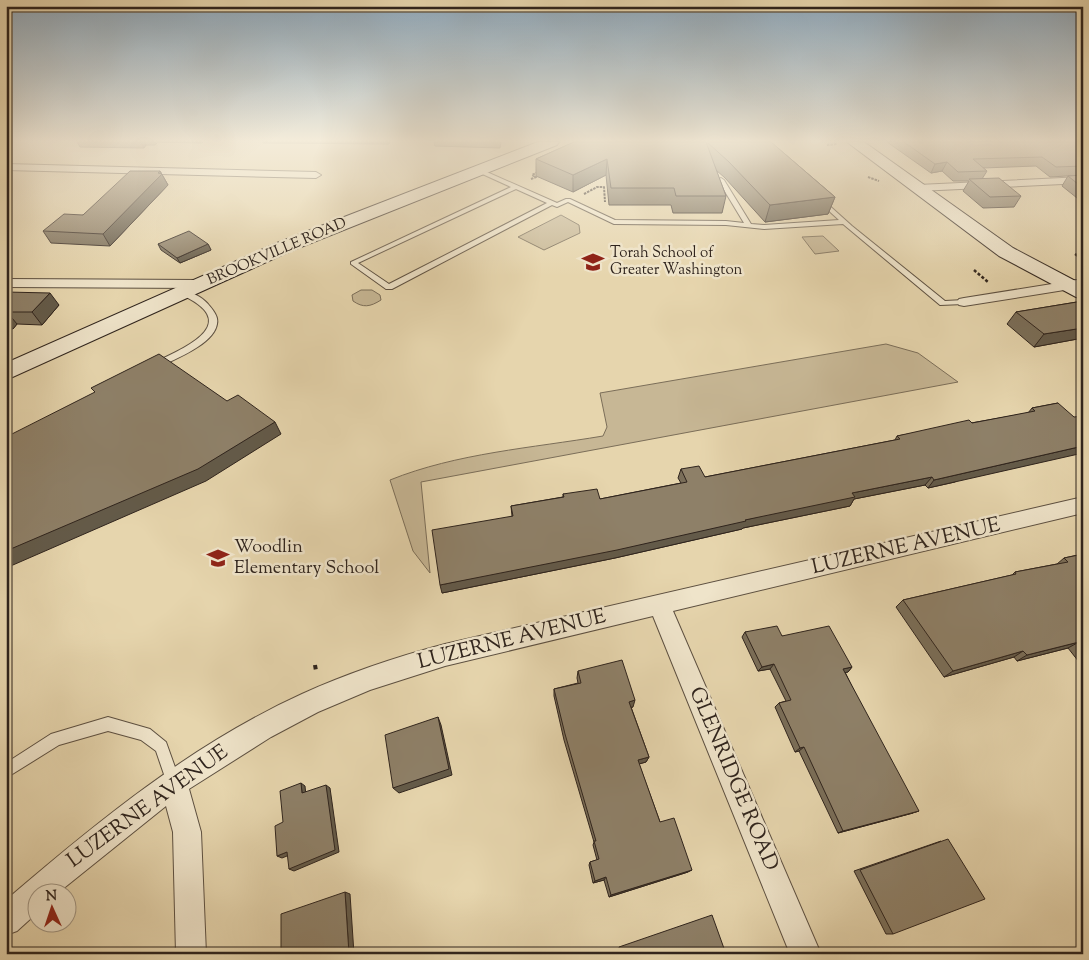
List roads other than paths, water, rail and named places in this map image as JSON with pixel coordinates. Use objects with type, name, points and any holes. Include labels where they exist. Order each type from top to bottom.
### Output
[{"type":"street","name":"BROOKVILLE ROAD","points":[[6,372],[293,244],[440,187]]},
{"type":"street","points":[[918,188],[943,187]]},
{"type":"street","points":[[918,188],[1006,252],[1078,287]]},
{"type":"street","points":[[6,282],[200,284]]},
{"type":"street","points":[[964,302],[1078,287]]},
{"type":"street","name":"LUZERNE AVENUE","points":[[6,920],[95,842],[224,749],[316,700],[358,682],[445,655],[1083,505]]},
{"type":"street","name":"GLENRIDGE ROAD","points":[[659,605],[806,954]]},
{"type":"street","points":[[174,784],[187,832],[191,954]]},
{"type":"lane","points":[[552,204],[389,287],[353,263],[516,187],[552,204],[557,205],[568,200],[614,222],[726,223],[781,227],[844,222]]},
{"type":"lane","points":[[725,187],[749,226]]},
{"type":"lane","points":[[815,195],[844,222],[943,303],[964,302]]},
{"type":"lane","points":[[152,367],[203,341],[213,329],[214,319],[203,302],[183,292]]},
{"type":"lane","points":[[6,771],[56,739],[108,724],[145,734],[162,747],[174,784]]},
{"type":"place","name":"Torah School of Greater Washington","points":[[593,262]]},
{"type":"place","name":"Woodlin Elementary School","points":[[218,558]]}]
